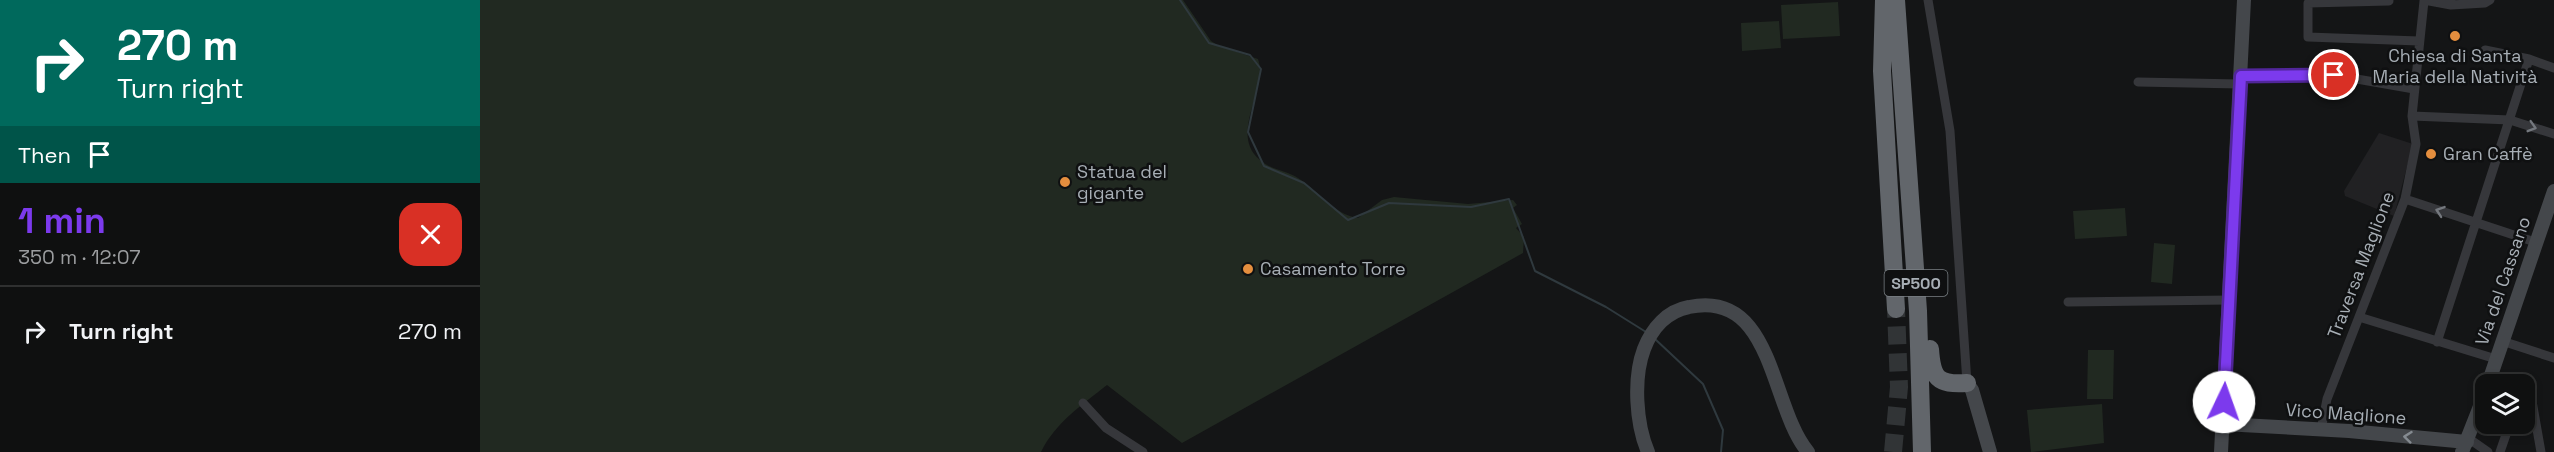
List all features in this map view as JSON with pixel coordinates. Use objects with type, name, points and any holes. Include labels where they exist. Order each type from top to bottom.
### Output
[{"type":"highway","points":[[1885,0],[1882,71],[1896,309]]},
{"type":"highway","name":"SP500","points":[[1885,0],[1916,449]]},
{"type":"highway","points":[[1897,0],[1910,72],[1914,115],[1931,367],[1935,376],[1941,380],[1953,383],[1967,382]]},
{"type":"highway","name":"SP500","points":[[1897,0],[1918,310],[1916,449]]},
{"type":"main road","points":[[2221,452],[2244,0]]},
{"type":"main road","name":"Via del Cassano","points":[[2491,374],[2554,190]]},
{"type":"main road","points":[[1648,452],[1638,418],[1639,370],[1647,343],[1657,325],[1677,310],[1696,305],[1722,309],[1748,324],[1763,347],[1790,424],[1808,452]]},
{"type":"main road","points":[[1967,382],[1965,389],[1967,402],[1981,452]]},
{"type":"main road","points":[[1967,382],[1972,390],[1990,452]]},
{"type":"main road","points":[[2466,444],[2475,420]]},
{"type":"main road","name":"Vico Maglione","points":[[2223,424],[2320,430],[2466,444]]},
{"type":"street","points":[[1928,0],[1950,131],[1967,382]]},
{"type":"street","points":[[2424,0],[2485,3],[2490,0]]},
{"type":"street","name":"Traversa Maglione","points":[[2320,430],[2327,399],[2405,199],[2416,144],[2412,116],[2424,0]]},
{"type":"street","points":[[2389,1],[2308,3],[2308,37],[2419,41]]},
{"type":"street","points":[[2485,50],[2529,59],[2554,68]]},
{"type":"street","points":[[2437,342],[2529,59]]},
{"type":"street","points":[[2138,81],[2240,80],[2334,75],[2414,89]]},
{"type":"street","points":[[2412,116],[2510,120],[2554,134]]},
{"type":"street","points":[[2405,199],[2535,242]]},
{"type":"street","points":[[2068,302],[2229,300]]},
{"type":"street","points":[[2359,317],[2496,359]]},
{"type":"street","points":[[2502,341],[2554,358]]},
{"type":"street","points":[[1083,403],[1106,428],[1143,452]]},
{"type":"street","points":[[2535,428],[2541,452]]},
{"type":"street","points":[[2500,452],[2506,434]]},
{"type":"street","points":[[2466,444],[2488,452]]},
{"type":"shaded area","points":[[480,0],[1183,0],[1211,41],[1219,46],[1258,59],[1260,71],[1248,124],[1248,137],[1251,149],[1264,163],[1298,178],[1340,212],[1358,218],[1382,200],[1394,197],[1468,204],[1513,200],[1517,205],[1513,208],[1522,224],[1516,228],[1524,237],[1523,253],[1182,443],[1107,385],[1062,423],[1041,452],[480,452]]},
{"type":"shaded area","points":[[1838,2],[1840,36],[1783,39],[1781,5]]},
{"type":"shaded area","points":[[1779,21],[1781,48],[1742,51],[1741,23]]},
{"type":"shaded area","points":[[2379,133],[2413,144],[2394,216],[2345,196],[2344,191]]},
{"type":"shaded area","points":[[2125,208],[2127,236],[2075,239],[2073,211]]},
{"type":"shaded area","points":[[2154,243],[2175,245],[2172,284],[2151,282]]},
{"type":"shaded area","points":[[2088,350],[2114,350],[2113,399],[2087,399]]},
{"type":"shaded area","points":[[2102,404],[2104,443],[2031,452],[2027,410]]},
{"type":"waterway","points":[[1180,0],[1209,43],[1250,55],[1261,69],[1248,132],[1264,166],[1304,183],[1348,220],[1389,203],[1471,207],[1509,199],[1535,271],[1606,307],[1646,332]]},
{"type":"waterway","points":[[1655,339],[1703,384],[1723,430],[1721,452]]},
{"type":"tunnel","points":[[1893,452],[1899,387],[1896,309]]},
{"type":"place","name":"Chiesa di Santa Maria della Natività","points":[[2455,36]]},
{"type":"place","name":"Gran Caffè","points":[[2431,154]]},
{"type":"place","name":"Statua del gigante","points":[[1065,182]]},
{"type":"place","name":"Casamento Torre","points":[[1248,269]]},
{"type":"route","points":[[2224,402],[2241,76],[2334,75]]}]
